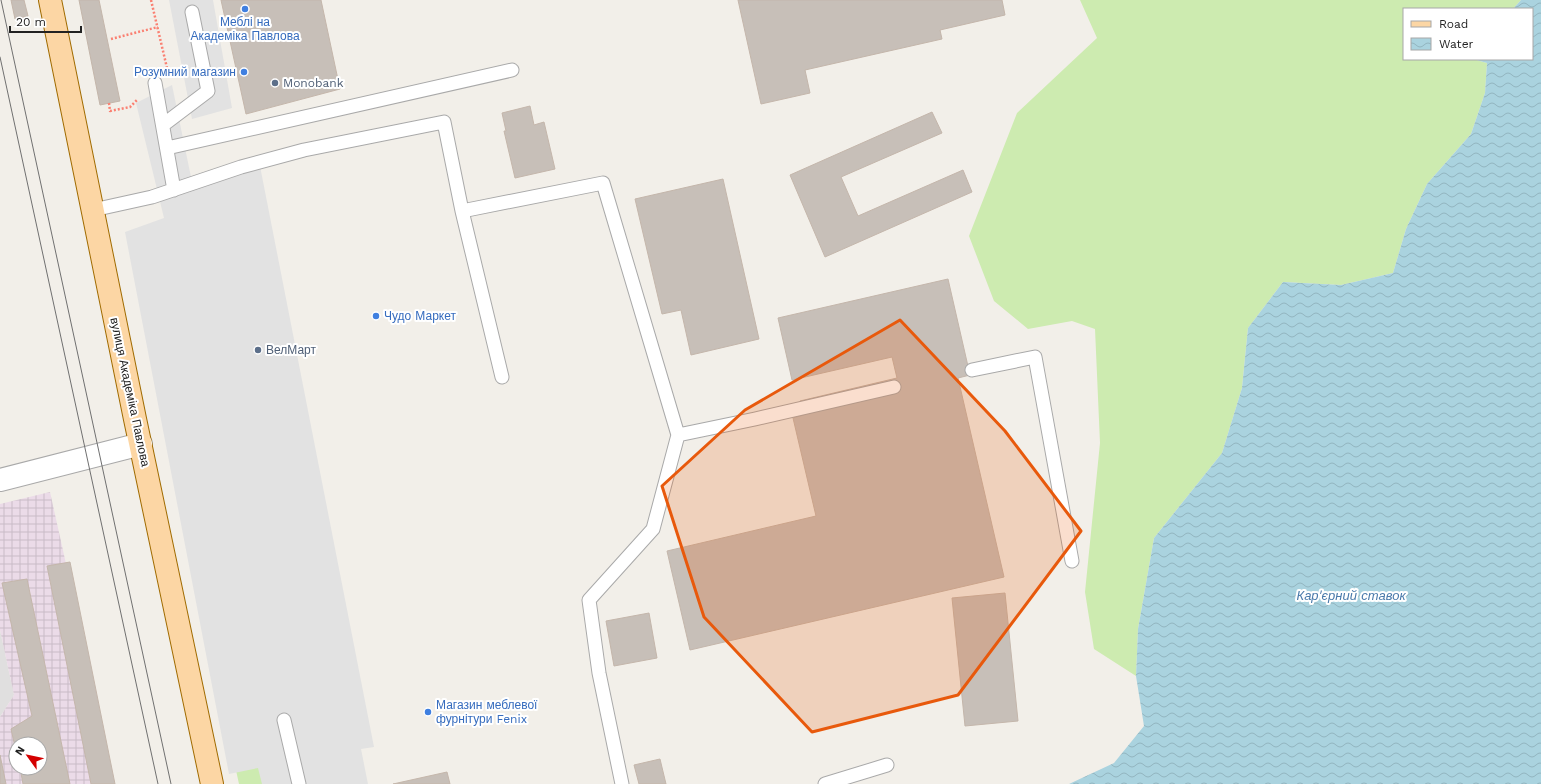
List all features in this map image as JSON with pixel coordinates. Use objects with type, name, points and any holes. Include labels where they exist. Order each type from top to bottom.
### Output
[{"type":"main road","name":"вулиця Академіка Павлова","points":[[50,0],[212,784]]},
{"type":"street","points":[[0,480],[141,444]]},
{"type":"lane","points":[[163,125],[208,92],[192,12]]},
{"type":"lane","points":[[166,148],[512,70]]},
{"type":"lane","points":[[154,83],[174,190]]},
{"type":"lane","points":[[93,210],[152,197],[241,167],[304,150],[444,122],[462,211],[502,377]]},
{"type":"lane","points":[[462,211],[603,183],[678,435],[653,529],[589,600],[599,673],[622,784]]},
{"type":"lane","points":[[972,370],[1035,357],[1072,560]]},
{"type":"lane","points":[[678,435],[894,388]]},
{"type":"lane","points":[[284,720],[299,784]]},
{"type":"lane","points":[[825,784],[887,765]]},
{"type":"path","points":[[111,39],[158,27]]},
{"type":"highlighted area","points":[[900,320],[1005,431],[1081,531],[958,695],[812,732],[704,617],[662,486],[745,410]]},
{"type":"shaded area","points":[[169,0],[213,0],[232,108],[192,119]]},
{"type":"shaded area","points":[[172,85],[191,177],[259,161],[374,747],[361,749],[368,784],[262,784],[258,768],[229,774],[125,232],[164,218],[136,103]]},
{"type":"shaded area","points":[[50,492],[115,784],[0,784],[0,717],[14,695],[0,630],[0,504]]},
{"type":"shaded area","points":[[0,630],[14,695],[0,717]]},
{"type":"green space","points":[[1080,0],[1521,0],[1514,8],[1403,8],[1403,60],[1476,60],[1487,63],[1485,93],[1471,134],[1427,184],[1406,229],[1393,273],[1341,285],[1283,282],[1248,328],[1242,388],[1222,453],[1154,538],[1138,629],[1136,676],[1094,649],[1085,592],[1100,443],[1095,329],[1072,321],[1028,329],[994,301],[969,236],[1017,113],[1097,38]]},
{"type":"green space","points":[[258,741],[264,784],[239,784],[234,761]]},
{"type":"water","name":"Кар'єрний ставок","points":[[1521,0],[1541,0],[1541,784],[1069,784],[1114,763],[1144,726],[1136,676],[1138,629],[1154,538],[1222,453],[1242,388],[1248,328],[1283,282],[1341,285],[1393,273],[1406,229],[1427,184],[1471,134],[1485,93],[1487,63],[1476,60],[1533,60],[1533,8],[1514,8]]},
{"type":"building","points":[[11,0],[24,0],[28,16],[15,19]]},
{"type":"building","points":[[79,0],[99,0],[120,101],[100,105]]},
{"type":"building","points":[[221,0],[321,0],[340,89],[246,114]]},
{"type":"building","points":[[738,0],[1002,0],[1005,15],[940,30],[942,39],[805,70],[810,93],[761,104]]},
{"type":"building","points":[[530,106],[534,125],[544,122],[555,169],[515,178],[504,131],[506,131],[502,113]]},
{"type":"building","points":[[932,112],[942,133],[841,177],[858,216],[963,170],[972,192],[825,257],[790,175]]},
{"type":"building","points":[[723,179],[759,339],[691,355],[681,310],[662,314],[635,199]]},
{"type":"building","points":[[948,279],[970,375],[958,378],[1004,577],[690,650],[667,551],[816,516],[793,418],[804,415],[800,401],[897,378],[892,357],[792,380],[778,318]]},
{"type":"building","points":[[70,562],[115,784],[91,784],[47,566]]},
{"type":"building","points":[[27,579],[70,784],[23,784],[22,776],[48,776],[48,736],[13,736],[11,729],[32,716],[2,583]]},
{"type":"building","points":[[1005,593],[1018,721],[965,726],[952,598]]},
{"type":"building","points":[[649,613],[657,658],[614,666],[606,621]]},
{"type":"building","points":[[0,755],[6,784],[0,784]]},
{"type":"building","points":[[660,759],[666,784],[639,784],[634,765]]},
{"type":"building","points":[[447,772],[450,784],[393,784]]},
{"type":"tram line","points":[[1,0],[171,784]]},
{"type":"tram line","points":[[0,57],[158,784]]},
{"type":"place","name":"Меблі на Академіка Павлова","points":[[245,9]]},
{"type":"place","name":"Розумний магазин","points":[[244,72]]},
{"type":"place","name":"Monobank","points":[[275,83]]},
{"type":"place","name":"Чудо Маркет","points":[[376,316]]},
{"type":"place","name":"ВелМарт","points":[[258,350]]},
{"type":"place","name":"Магазин меблевої фурнітури Fenix","points":[[428,712]]}]
